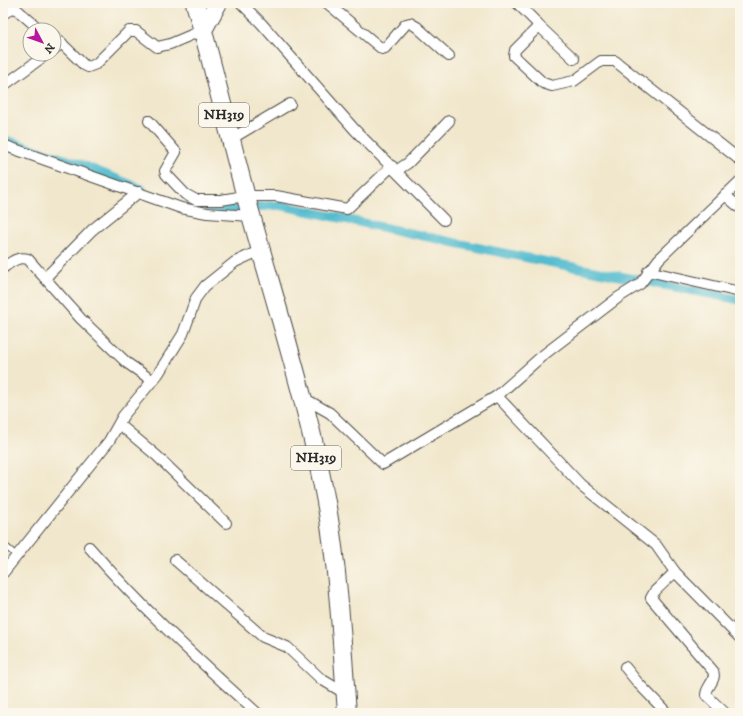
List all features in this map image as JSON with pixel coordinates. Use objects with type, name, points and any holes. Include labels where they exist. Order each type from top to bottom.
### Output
[{"type":"highway","points":[[195,3],[203,30]]},
{"type":"highway","points":[[203,30],[218,3]]},
{"type":"highway","name":"NH319","points":[[203,30],[248,205],[301,396],[328,515],[348,713]]},
{"type":"street","points":[[241,3],[261,23],[355,130],[444,220]]},
{"type":"street","points":[[327,3],[382,49],[387,47],[406,24],[410,23],[417,27],[449,56]]},
{"type":"street","points":[[517,3],[574,59]]},
{"type":"street","points":[[3,14],[14,7],[31,22]]},
{"type":"street","points":[[538,24],[536,29],[515,50],[514,56],[543,83],[552,86],[566,84],[581,77],[595,64],[601,61],[615,61],[740,160]]},
{"type":"street","points":[[62,49],[88,67],[96,64],[129,31],[136,31],[157,47],[164,46],[203,30]]},
{"type":"street","points":[[3,86],[36,62]]},
{"type":"street","points":[[231,138],[290,104]]},
{"type":"street","points":[[149,121],[176,152],[165,171],[166,174],[185,194],[196,200],[221,200],[248,205]]},
{"type":"street","points":[[3,146],[139,192],[181,208],[207,213],[248,205],[276,196],[347,209],[394,168],[408,163],[449,121]]},
{"type":"street","points":[[301,396],[330,413],[383,464],[497,396],[542,356],[645,277],[740,180]]},
{"type":"street","points":[[46,278],[92,230],[139,192]]},
{"type":"street","points":[[725,195],[740,208]]},
{"type":"street","points":[[3,573],[109,441],[119,424],[153,381],[180,340],[189,320],[196,298],[205,286],[235,262],[261,250]]},
{"type":"street","points":[[3,268],[15,260],[23,258],[34,264],[65,302],[96,333],[127,363],[153,381]]},
{"type":"street","points":[[645,277],[740,292]]},
{"type":"street","points":[[497,396],[581,485],[656,545],[675,572],[740,638]]},
{"type":"street","points":[[119,424],[157,456],[226,523]]},
{"type":"street","points":[[89,547],[128,591],[192,655],[257,713]]},
{"type":"street","points":[[175,560],[263,637],[287,647],[321,679],[346,694]]},
{"type":"street","points":[[675,572],[655,591],[651,598],[713,671],[714,679],[706,690],[706,695],[725,713]]},
{"type":"street","points":[[625,667],[667,713]]},
{"type":"lane","points":[[3,544],[17,556]]},
{"type":"waterway","points":[[3,139],[77,163],[142,189]]},
{"type":"waterway","points":[[207,208],[229,209],[279,205],[503,253],[740,300]]}]
